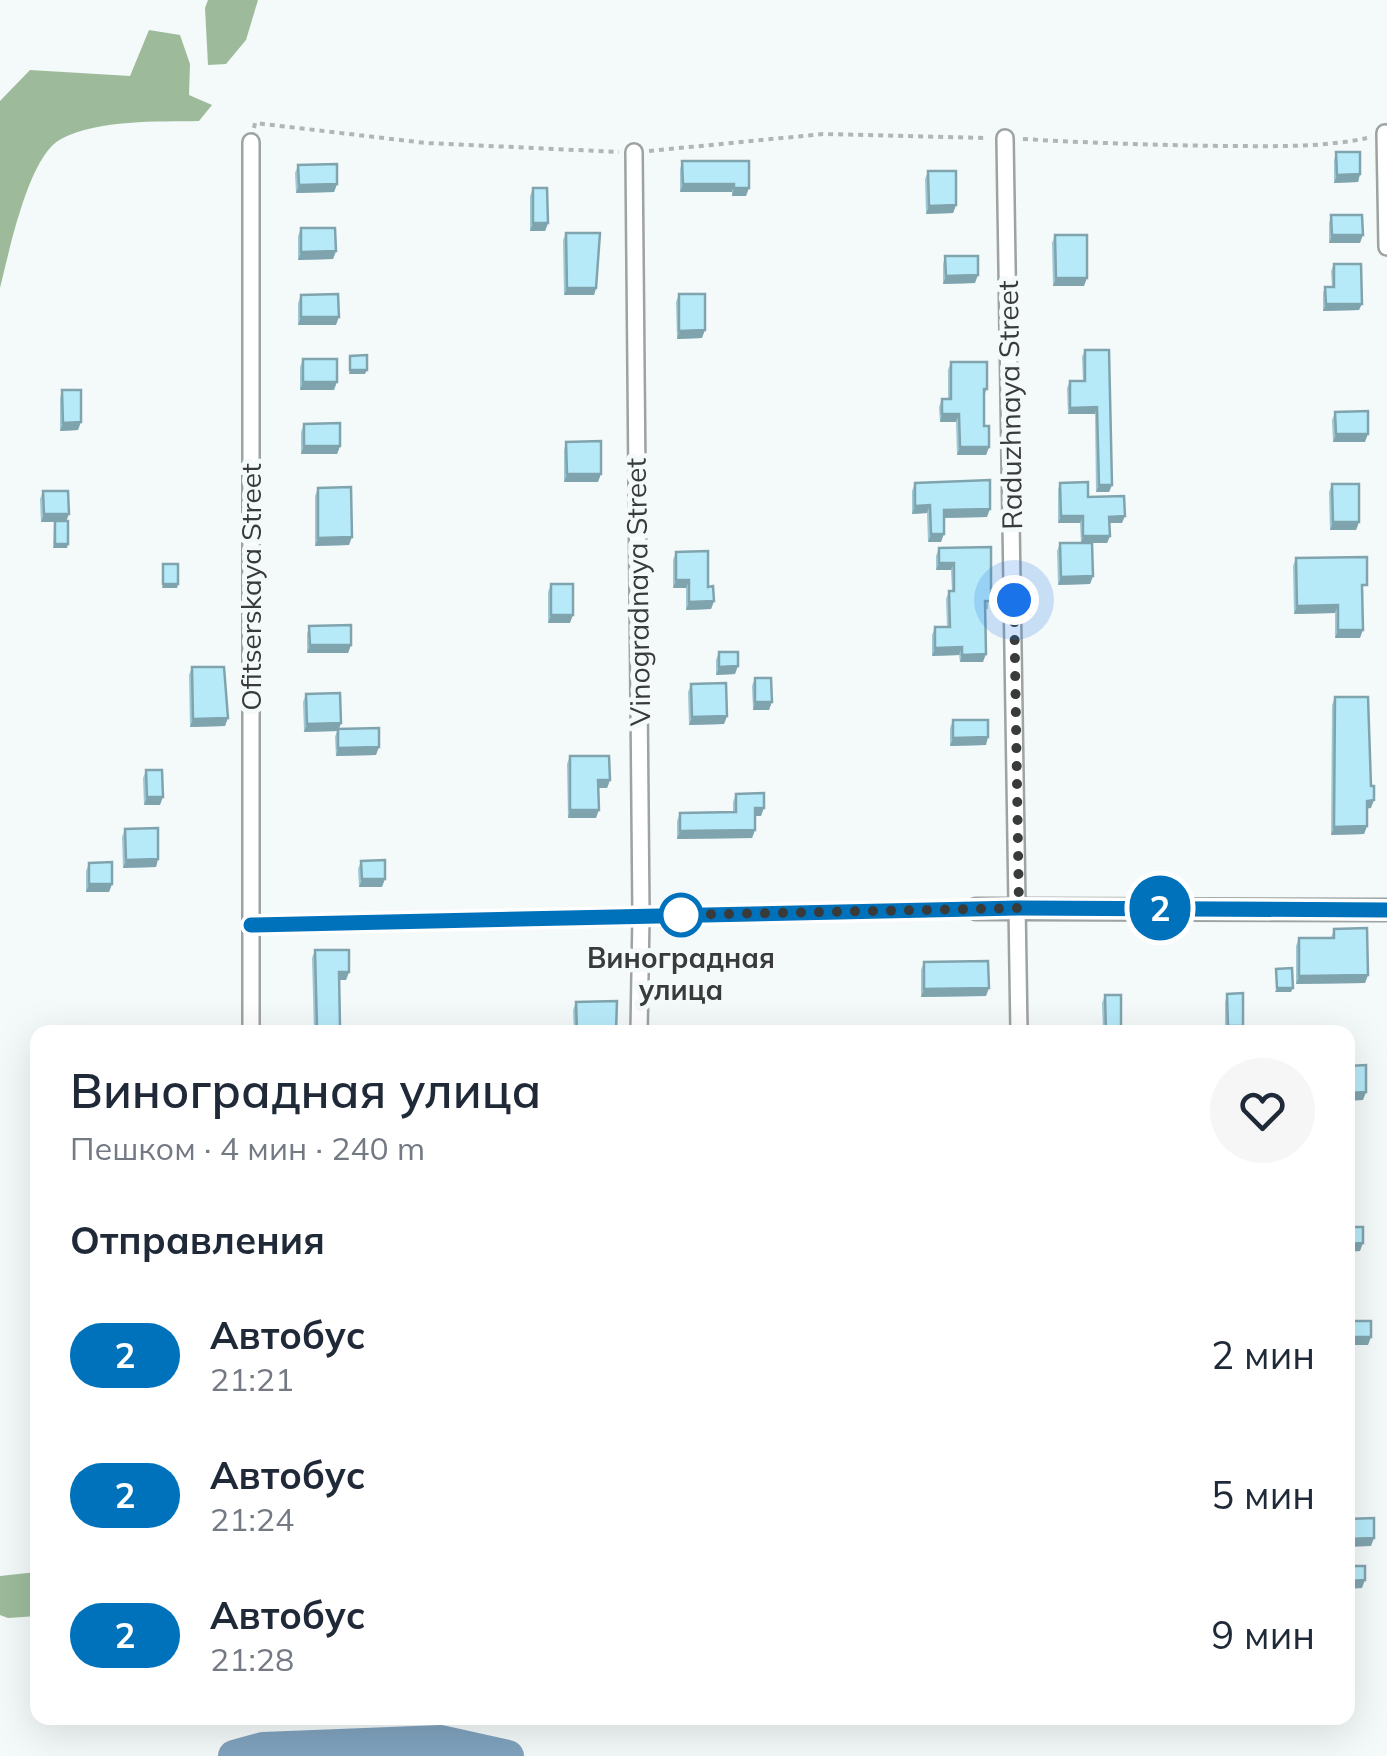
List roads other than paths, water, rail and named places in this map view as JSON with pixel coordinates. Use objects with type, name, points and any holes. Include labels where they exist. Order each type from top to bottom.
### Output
[{"type":"street","points":[[1386,134],[1387,247]]},
{"type":"street","name":"Raduzhnaya Street","points":[[1005,138],[1019,1025]]},
{"type":"street","name":"Ofitserskaya Street","points":[[251,1025],[252,142]]},
{"type":"street","name":"Vinogradnaya Street","points":[[634,152],[639,1025]]},
{"type":"street","points":[[251,925],[1019,908],[1387,910]]},
{"type":"waterway","points":[[234,1756],[263,1748],[441,1741],[508,1756]]},
{"type":"place","name":"Виноградная улица","points":[[681,915]]}]
